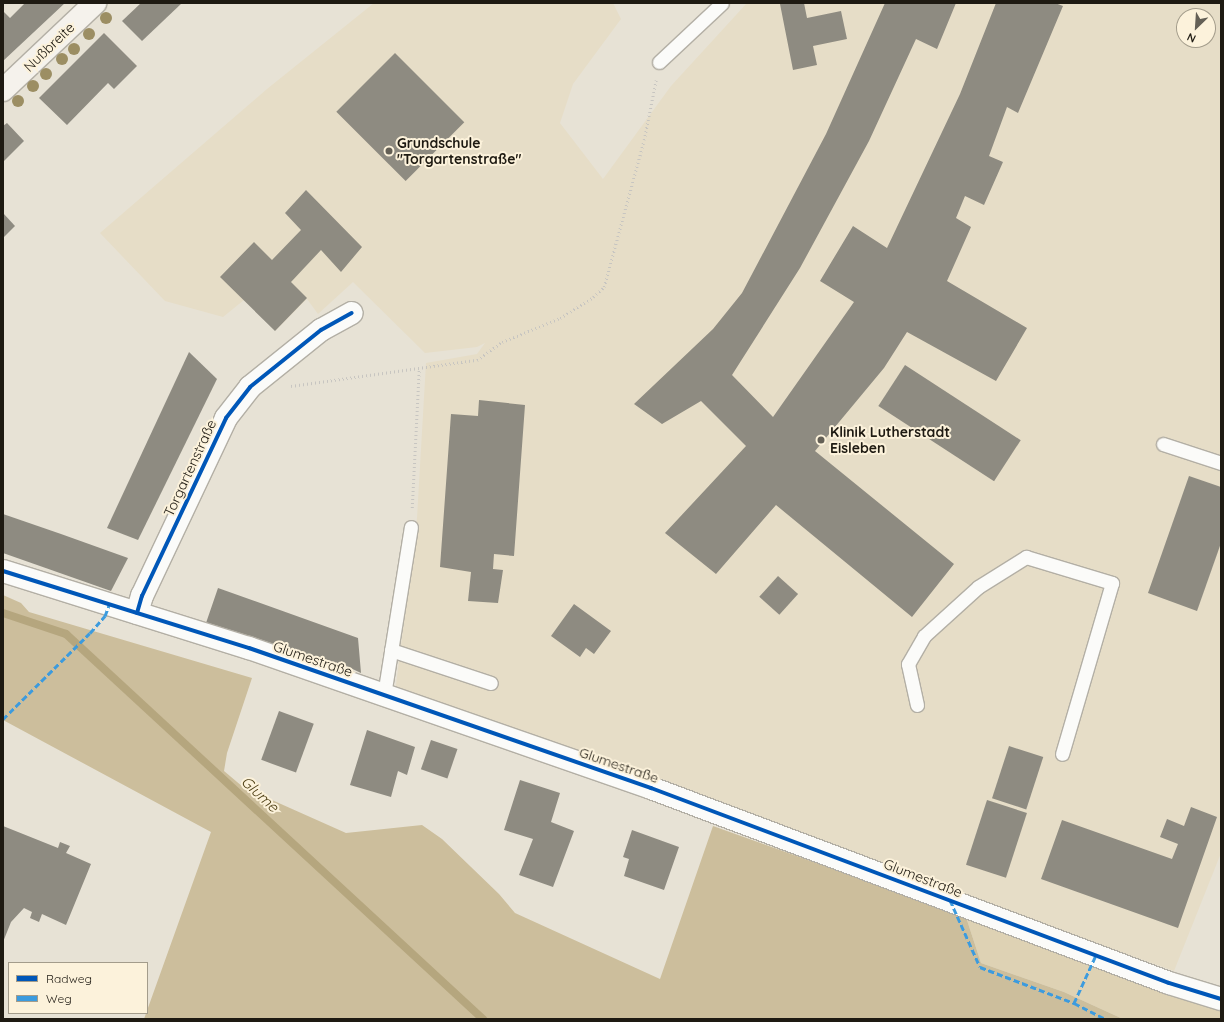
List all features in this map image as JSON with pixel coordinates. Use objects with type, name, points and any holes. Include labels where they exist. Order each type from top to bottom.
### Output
[{"type":"main road","name":"Nußbreite","points":[[3,90],[95,3]]},
{"type":"street","name":"Torgartenstraße","points":[[137,613],[142,596],[226,418],[250,387],[320,330],[352,313]]},
{"type":"street","name":"Glumestraße","points":[[3,571],[137,613],[384,695],[652,788],[1169,983],[1221,999]]},
{"type":"lane","points":[[659,62],[722,3]]},
{"type":"lane","points":[[1163,444],[1221,463]]},
{"type":"lane","points":[[384,695],[411,527]]},
{"type":"lane","points":[[917,705],[908,664],[924,636],[978,587],[1026,557],[1112,583],[1062,754]]},
{"type":"lane","points":[[391,650],[491,683]]},
{"type":"path","points":[[321,383],[477,360],[502,342],[560,318],[604,287],[644,140],[659,62]]},
{"type":"path","points":[[411,527],[419,369]]},
{"type":"shaded area","name":"Klinik Lutherstadt Eisleben","points":[[374,3],[613,3],[621,19],[573,84],[560,123],[603,179],[671,86],[747,3],[1221,3],[1221,853],[1174,971],[940,888],[662,779],[395,693],[417,518],[426,363],[477,354],[485,343],[477,347],[425,353],[353,282],[318,314],[307,299],[276,330],[244,300],[223,317],[165,301],[100,233],[267,89]]},
{"type":"shaded area","points":[[3,595],[21,603],[29,612],[252,678],[227,753],[224,771],[243,787],[346,833],[422,825],[442,839],[499,894],[515,913],[660,979],[713,826],[966,917],[981,963],[1064,992],[1123,1019],[144,1019],[146,1014],[148,1014],[148,1008],[211,832],[3,720]]},
{"type":"shaded area","points":[[966,917],[1172,996],[1221,1010],[1221,1019],[1123,1019],[1064,992],[981,963]]},
{"type":"building","points":[[25,3],[65,3],[3,61],[3,11],[10,18]]},
{"type":"building","points":[[141,3],[182,3],[142,41],[122,21]]},
{"type":"building","points":[[804,3],[807,18],[841,11],[847,39],[813,46],[817,65],[793,70],[780,4]]},
{"type":"building","points":[[885,3],[956,3],[937,49],[916,39],[869,141],[800,268],[732,375],[773,417],[854,302],[820,281],[853,226],[887,248],[960,94],[996,3],[1055,3],[1063,6],[1018,113],[1007,107],[989,156],[1003,162],[984,205],[965,196],[956,218],[971,227],[947,281],[1027,328],[996,381],[907,332],[884,368],[815,451],[954,564],[912,617],[776,505],[716,574],[665,533],[746,446],[701,401],[662,424],[634,404],[713,329],[742,293],[826,134]]},
{"type":"building","points":[[104,33],[137,66],[114,89],[108,83],[67,125],[39,98]]},
{"type":"building","points":[[395,53],[464,122],[406,181],[336,112]]},
{"type":"building","points":[[7,123],[24,141],[3,162],[3,126]]},
{"type":"building","points":[[306,190],[362,247],[341,272],[321,250],[291,282],[307,298],[275,331],[220,277],[254,242],[272,260],[301,230],[285,213]]},
{"type":"building","points":[[3,213],[15,226],[3,238]]},
{"type":"building","points":[[189,352],[217,379],[138,540],[107,528]]},
{"type":"building","points":[[905,365],[1021,440],[994,481],[878,406]]},
{"type":"building","points":[[479,400],[525,405],[514,556],[494,554],[493,569],[503,570],[498,603],[468,601],[471,572],[440,567],[451,414],[478,416]]},
{"type":"building","points":[[1189,476],[1221,487],[1221,543],[1197,611],[1148,593]]},
{"type":"building","points":[[3,514],[128,558],[111,591],[3,553]]},
{"type":"building","points":[[778,576],[798,594],[779,615],[759,597]]},
{"type":"building","points":[[218,588],[358,638],[361,673],[344,665],[342,671],[206,623]]},
{"type":"building","points":[[574,604],[611,631],[594,654],[586,648],[580,657],[551,636]]},
{"type":"building","points":[[279,711],[314,724],[296,773],[261,760]]},
{"type":"building","points":[[367,730],[415,747],[407,775],[398,771],[391,797],[350,785]]},
{"type":"building","points":[[431,740],[457,749],[447,778],[421,769]]},
{"type":"building","points":[[1009,746],[1043,757],[1026,809],[992,798]]},
{"type":"building","points":[[520,780],[560,793],[551,822],[574,831],[553,887],[519,875],[533,839],[504,830]]},
{"type":"building","points":[[987,800],[1027,813],[1006,878],[966,865]]},
{"type":"building","points":[[1191,807],[1217,817],[1178,928],[1041,879],[1062,820],[1172,859],[1178,844],[1160,837],[1167,819],[1184,826]]},
{"type":"building","points":[[3,826],[58,848],[60,842],[70,846],[66,853],[91,864],[66,925],[42,914],[39,922],[30,918],[32,912],[24,908],[11,922],[3,942]]},
{"type":"building","points":[[632,830],[679,847],[664,890],[624,876],[629,859],[623,857]]},
{"type":"waterway","name":"Glume","points":[[3,613],[66,634],[483,1019]]},
{"type":"marked path","points":[[3,719],[90,633],[105,616],[109,605]]},
{"type":"marked path","points":[[950,900],[980,967],[1074,1003],[1106,1019]]},
{"type":"marked path","points":[[1074,1003],[1096,955]]},
{"type":"cycle path","points":[[137,613],[142,596],[226,418],[250,387],[321,330],[352,313]]},
{"type":"cycle path","points":[[3,571],[249,648],[651,788],[1169,983],[1221,999]]},
{"type":"place","name":"Grundschule \"Torgartenstraße\"","points":[[389,151]]},
{"type":"place","name":"Klinik Lutherstadt Eisleben","points":[[821,440]]}]
